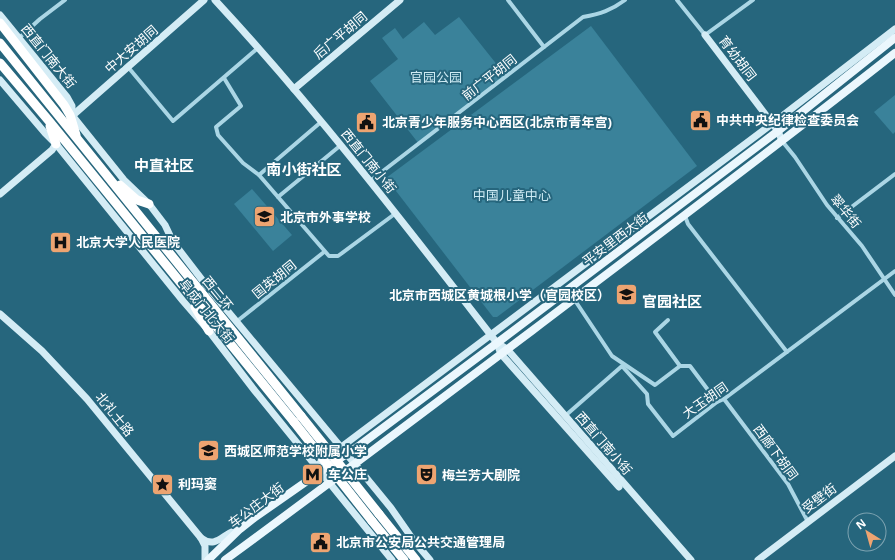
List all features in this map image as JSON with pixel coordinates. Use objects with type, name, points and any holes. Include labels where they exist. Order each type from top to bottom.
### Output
[{"type":"highway","points":[[1,19],[66,107],[72,119],[78,141]]},
{"type":"highway","name":"西二环","points":[[0,43],[297,419],[372,520],[404,560]]},
{"type":"highway","name":"西二环","points":[[0,64],[49,121],[180,282],[379,514],[416,560]]},
{"type":"highway","points":[[49,121],[56,144]]},
{"type":"highway","points":[[104,173],[115,180],[137,200],[149,204]]},
{"type":"highway","points":[[180,282],[209,331]]},
{"type":"main road","name":"平安里西大街","points":[[344,451],[497,343],[778,131],[895,38]]},
{"type":"main road","name":"平安里西大街","points":[[355,464],[685,216],[895,53]]},
{"type":"main road","name":"车公庄大街","points":[[207,560],[240,529],[318,469],[344,451]]},
{"type":"main road","name":"车公庄大街","points":[[225,560],[355,464]]},
{"type":"street","points":[[19,38],[40,19],[65,0]]},
{"type":"street","name":"中大安胡同","points":[[72,119],[204,0]]},
{"type":"street","name":"西直门南小街","points":[[215,0],[259,47],[341,145],[497,343],[685,560]]},
{"type":"street","name":"后广平胡同","points":[[294,89],[400,0]]},
{"type":"street","points":[[508,0],[544,47]]},
{"type":"street","name":"前广平胡同","points":[[370,181],[583,17],[598,15],[614,8],[625,0]]},
{"type":"street","name":"育幼胡同","points":[[677,0],[773,123],[782,141]]},
{"type":"street","points":[[705,35],[753,0]]},
{"type":"street","name":"西直门南大街","points":[[0,9],[1,19],[19,38],[68,99],[72,106],[72,119]]},
{"type":"street","points":[[344,451],[491,335],[773,123],[895,29]]},
{"type":"street","points":[[128,67],[174,121],[259,47]]},
{"type":"street","points":[[224,78],[241,106],[216,127],[218,135],[243,163],[259,175],[329,256],[338,256],[396,213]]},
{"type":"street","name":"阜成门北大街","points":[[0,80],[56,144],[209,331],[392,560]]},
{"type":"street","name":"阜成门北大街","points":[[72,119],[124,180],[149,204],[165,225],[173,242],[236,322],[391,508],[414,541],[430,560]]},
{"type":"street","points":[[259,175],[321,122]]},
{"type":"street","name":"翠华街","points":[[782,141],[837,218],[862,246],[895,295]]},
{"type":"street","points":[[0,194],[52,150],[56,144]]},
{"type":"street","points":[[278,197],[341,145]]},
{"type":"street","points":[[837,218],[895,174]]},
{"type":"street","points":[[685,216],[688,224],[787,352]]},
{"type":"street","name":"国英胡同","points":[[236,322],[324,252]]},
{"type":"street","name":"大玉胡同","points":[[562,418],[622,366],[647,394],[648,404],[673,436],[895,271]]},
{"type":"street","points":[[574,298],[612,356],[655,385],[680,366],[690,366],[717,402]]},
{"type":"street","name":"北礼士路","points":[[0,314],[42,351],[87,399],[201,538],[205,546],[207,560]]},
{"type":"street","points":[[668,320],[655,332],[680,366]]},
{"type":"street","name":"西廊下胡同","points":[[724,399],[788,484],[807,520]]},
{"type":"street","name":"西直门南小街","points":[[562,418],[691,560]]},
{"type":"street","name":"受壁街","points":[[758,560],[895,456]]},
{"type":"street","points":[[201,538],[206,542],[211,543],[233,530],[240,529]]},
{"type":"green space","name":"官园公园","points":[[459,17],[506,76],[419,144],[370,81],[398,59],[382,38],[395,28],[403,39],[424,22],[435,35]]},
{"type":"green space","name":"中国儿童中心","points":[[591,26],[697,166],[497,317],[493,317],[386,178]]},
{"type":"green space","points":[[895,95],[895,132],[893,134],[874,112]]},
{"type":"green space","points":[[252,189],[292,235],[273,251],[234,204]]},
{"type":"place","name":"中共中央纪律检查委员会","points":[[700,120]]},
{"type":"place","name":"北京青少年服务中心西区(北京市青年宫)","points":[[366,122]]},
{"type":"place","name":"北京市外事学校","points":[[265,217]]},
{"type":"place","name":"北京大学人民医院","points":[[60,242]]},
{"type":"place","name":"北京市西城区黄城根小学（官园校区）","points":[[626,295]]},
{"type":"place","name":"西城区师范学校附属小学","points":[[208,451]]},
{"type":"place","name":"车公庄","points":[[313,474]]},
{"type":"place","name":"梅兰芳大剧院","points":[[427,475]]},
{"type":"place","name":"利玛窦","points":[[163,484]]},
{"type":"place","name":"北京市公安局公共交通管理局","points":[[320,542]]},
{"type":"district","name":"中直社区","points":[[164,166]]},
{"type":"district","name":"南小街社区","points":[[304,170]]},
{"type":"district","name":"官园社区","points":[[672,302]]}]
